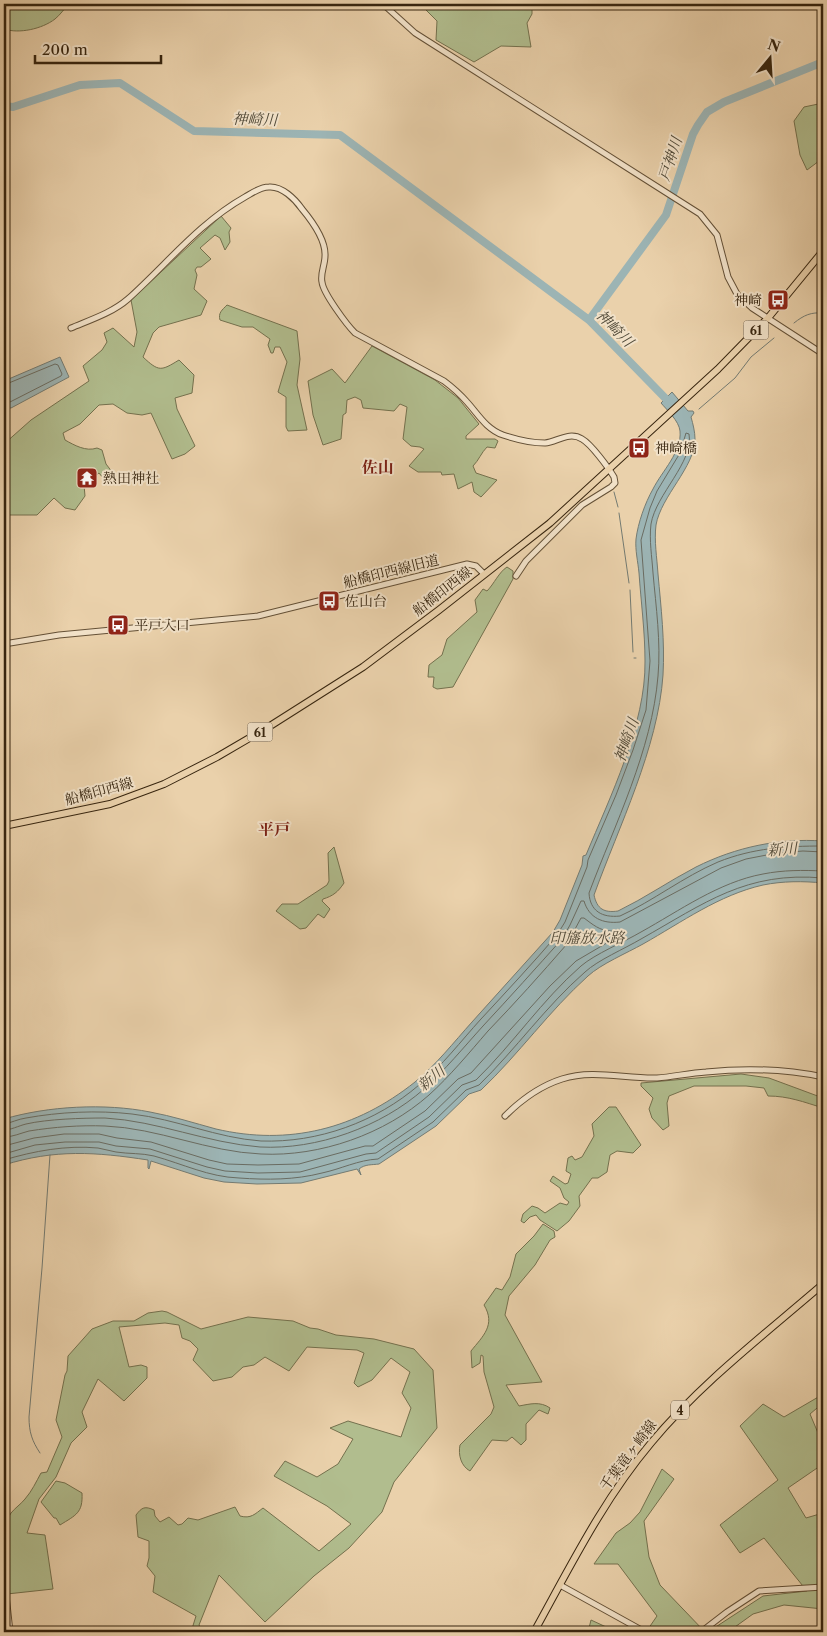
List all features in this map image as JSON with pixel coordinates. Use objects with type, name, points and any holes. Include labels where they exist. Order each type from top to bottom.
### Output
[{"type":"main road","name":"船橋印西線","points":[[4,826],[110,804],[156,787],[195,768],[291,713],[358,670],[396,643],[550,523],[730,358],[768,318],[821,254]]},
{"type":"main road","name":"船橋印西線","points":[[821,254],[823,264]]},
{"type":"main road","name":"千葉竜ヶ崎線","points":[[534,1632],[610,1499],[633,1466],[663,1429],[703,1387],[823,1284]]},
{"type":"street","points":[[383,4],[415,33],[700,214],[717,235],[731,284],[741,298],[823,354]]},
{"type":"street","points":[[71,328],[108,312],[127,299],[203,225],[220,212],[267,186],[285,192],[302,208],[317,233],[325,250],[322,275],[323,287],[355,333],[444,381],[462,396],[491,429],[502,435],[538,442],[576,436],[587,444],[614,476],[615,483],[582,505],[526,561],[516,576]]},
{"type":"street","name":"船橋印西線旧道","points":[[4,644],[59,635],[258,616],[467,564],[476,566],[484,574]]},
{"type":"street","points":[[505,1116],[544,1086],[564,1078],[580,1075],[656,1078],[748,1069],[794,1072],[823,1078]]},
{"type":"street","points":[[4,1523],[4,1545]]},
{"type":"street","points":[[4,1576],[10,1632]]},
{"type":"street","points":[[560,1585],[645,1632]]},
{"type":"street","points":[[701,1632],[759,1591],[823,1587]]},
{"type":"green space","points":[[4,4],[69,4],[50,23],[30,30],[16,31],[4,29]]},
{"type":"green space","points":[[420,4],[532,4],[532,14],[527,23],[531,47],[501,46],[474,62],[436,40],[437,21]]},
{"type":"green space","points":[[823,103],[823,158],[807,170],[800,155],[794,121],[804,107]]},
{"type":"green space","points":[[221,216],[231,228],[229,232],[230,242],[225,250],[220,238],[215,235],[200,248],[211,259],[195,270],[197,275],[194,289],[207,301],[201,315],[159,327],[153,333],[143,357],[160,368],[164,368],[179,360],[194,375],[192,393],[175,398],[177,409],[195,446],[185,454],[172,459],[151,413],[142,415],[127,413],[113,404],[99,405],[80,424],[63,433],[65,440],[76,446],[84,449],[97,448],[102,450],[106,464],[116,477],[107,483],[99,473],[84,485],[85,496],[75,510],[65,508],[54,498],[37,515],[4,515],[4,444],[31,420],[89,381],[83,366],[102,350],[107,342],[104,333],[113,328],[134,347],[137,332],[131,300]]},
{"type":"green space","points":[[227,305],[297,331],[300,359],[297,385],[307,430],[288,431],[286,427],[286,397],[278,392],[287,362],[280,347],[275,347],[273,353],[271,353],[268,345],[270,339],[253,327],[242,327],[220,320],[220,313]]},
{"type":"green space","points":[[372,346],[435,380],[458,398],[479,424],[466,436],[466,439],[495,439],[498,441],[495,448],[487,447],[473,466],[476,473],[497,480],[481,497],[474,492],[472,482],[458,489],[454,474],[442,475],[441,472],[418,472],[409,466],[424,449],[411,446],[403,439],[407,407],[400,404],[394,411],[363,408],[361,400],[355,397],[347,400],[346,413],[343,415],[341,439],[323,445],[313,415],[308,381],[332,369],[345,383]]},
{"type":"green space","points":[[507,567],[513,571],[513,579],[453,687],[437,689],[433,687],[434,677],[428,677],[429,665],[442,655],[447,639],[477,612],[475,600],[483,589],[487,591]]},
{"type":"green space","points":[[334,847],[344,883],[335,893],[323,899],[322,901],[330,909],[324,918],[318,914],[306,928],[300,929],[276,911],[282,904],[298,904],[327,885],[329,881],[328,853]]},
{"type":"green space","points":[[741,1074],[769,1078],[823,1098],[823,1108],[789,1098],[768,1096],[764,1088],[694,1086],[669,1096],[667,1103],[669,1126],[663,1130],[652,1118],[649,1109],[653,1098],[641,1086],[641,1083]]},
{"type":"green space","points":[[609,1107],[616,1107],[641,1145],[633,1153],[617,1151],[610,1155],[607,1172],[598,1178],[592,1178],[579,1196],[580,1206],[569,1221],[557,1231],[540,1220],[536,1215],[530,1217],[524,1223],[521,1221],[523,1214],[532,1206],[545,1213],[560,1203],[567,1205],[569,1202],[564,1198],[560,1188],[550,1181],[553,1176],[565,1184],[568,1183],[571,1174],[566,1171],[568,1158],[572,1156],[575,1160],[582,1157],[594,1136],[592,1124]]},
{"type":"green space","points":[[543,1224],[554,1231],[555,1237],[550,1240],[535,1265],[509,1296],[505,1315],[542,1382],[506,1385],[519,1406],[539,1404],[550,1408],[548,1414],[539,1410],[526,1424],[526,1440],[521,1445],[512,1437],[507,1441],[492,1440],[470,1471],[461,1460],[459,1453],[460,1445],[491,1414],[494,1407],[484,1372],[483,1356],[481,1355],[480,1363],[472,1368],[471,1351],[484,1335],[489,1319],[484,1305],[496,1288],[502,1290],[510,1277],[516,1254]]},
{"type":"green space","points":[[162,1311],[201,1329],[248,1317],[293,1321],[336,1335],[374,1339],[414,1349],[433,1370],[437,1428],[394,1482],[382,1512],[349,1548],[314,1576],[265,1622],[219,1575],[199,1625],[203,1632],[191,1632],[196,1616],[153,1592],[155,1576],[147,1566],[149,1541],[138,1537],[136,1515],[142,1509],[148,1508],[154,1510],[155,1516],[160,1522],[169,1517],[178,1525],[188,1518],[198,1520],[235,1507],[240,1516],[244,1517],[253,1515],[263,1508],[319,1551],[351,1524],[327,1506],[274,1476],[285,1461],[317,1477],[338,1464],[353,1439],[330,1428],[348,1421],[401,1437],[411,1408],[402,1393],[410,1372],[391,1358],[372,1380],[358,1387],[354,1383],[364,1353],[357,1350],[307,1347],[289,1371],[265,1357],[254,1365],[243,1367],[232,1377],[213,1381],[193,1360],[198,1349],[190,1341],[182,1338],[179,1325],[165,1323],[119,1327],[129,1367],[141,1365],[147,1367],[147,1378],[124,1401],[98,1379],[82,1412],[87,1427],[71,1443],[56,1477],[39,1499],[27,1533],[45,1535],[53,1589],[7,1594],[4,1552],[8,1520],[11,1513],[30,1493],[41,1473],[47,1472],[62,1437],[56,1420],[67,1371],[68,1356],[92,1329],[113,1321],[134,1321],[148,1313]]},
{"type":"green space","points":[[820,1396],[823,1399],[823,1403],[810,1414],[818,1433],[823,1430],[823,1464],[788,1488],[806,1518],[823,1513],[823,1609],[784,1605],[753,1614],[728,1632],[708,1632],[763,1596],[807,1591],[764,1538],[740,1553],[720,1525],[778,1480],[740,1426],[763,1404],[784,1417]]},
{"type":"green space","points":[[662,1469],[674,1479],[644,1521],[649,1557],[660,1585],[705,1632],[646,1632],[657,1616],[618,1564],[594,1564],[616,1533],[630,1523],[640,1512]]},
{"type":"green space","points":[[56,1481],[65,1483],[82,1493],[80,1509],[70,1519],[60,1525],[41,1502]]},
{"type":"green space","points":[[591,1620],[617,1632],[588,1632]]},
{"type":"water","points":[[60,357],[69,377],[11,408],[4,408],[4,381]]},
{"type":"water","name":"印旛放水路","points":[[672,392],[688,411],[693,411],[694,413],[691,417],[695,439],[694,450],[690,460],[664,503],[656,525],[655,543],[663,650],[660,703],[646,758],[594,895],[595,900],[599,907],[605,911],[618,911],[711,860],[758,845],[790,841],[823,841],[823,883],[793,882],[770,884],[731,895],[600,967],[574,989],[481,1090],[469,1094],[436,1126],[379,1164],[361,1167],[359,1169],[361,1175],[357,1169],[301,1183],[257,1184],[224,1182],[204,1178],[151,1161],[149,1169],[148,1160],[93,1154],[41,1156],[4,1165],[4,1119],[39,1111],[77,1107],[114,1107],[150,1112],[243,1134],[270,1135],[321,1130],[369,1112],[393,1098],[423,1075],[553,932],[560,920],[582,865],[583,856],[586,855],[625,760],[640,710],[644,685],[645,650],[636,539],[647,500],[675,454],[680,439],[677,423],[661,403]]},
{"type":"waterway","name":"戸神川","points":[[589,320],[666,215],[693,134],[707,112],[724,102],[823,62]]},
{"type":"waterway","name":"神崎川","points":[[4,106],[13,107],[80,85],[120,83],[194,131],[340,135],[589,320],[671,404]]},
{"type":"waterway","points":[[794,323],[808,315],[823,313]]},
{"type":"waterway","points":[[699,409],[735,378],[751,357],[774,338]]},
{"type":"waterway","points":[[614,492],[618,507]]},
{"type":"waterway","points":[[619,513],[629,583]]},
{"type":"waterway","points":[[630,590],[633,652]]},
{"type":"waterway","points":[[40,1453],[32,1436],[29,1417],[50,1155]]},
{"type":"place","name":"神崎","points":[[778,300]]},
{"type":"place","name":"神崎橋","points":[[639,448]]},
{"type":"place","name":"熱田神社","points":[[87,478]]},
{"type":"place","name":"佐山台","points":[[329,601]]},
{"type":"place","name":"平戸入口","points":[[118,625]]},
{"type":"district","name":"佐山","points":[[378,467]]},
{"type":"district","name":"平戸","points":[[274,829]]},
{"type":"water label","name":"新川","points":[[782,849]]},
{"type":"water label","name":"新川","points":[[431,1078]]}]
